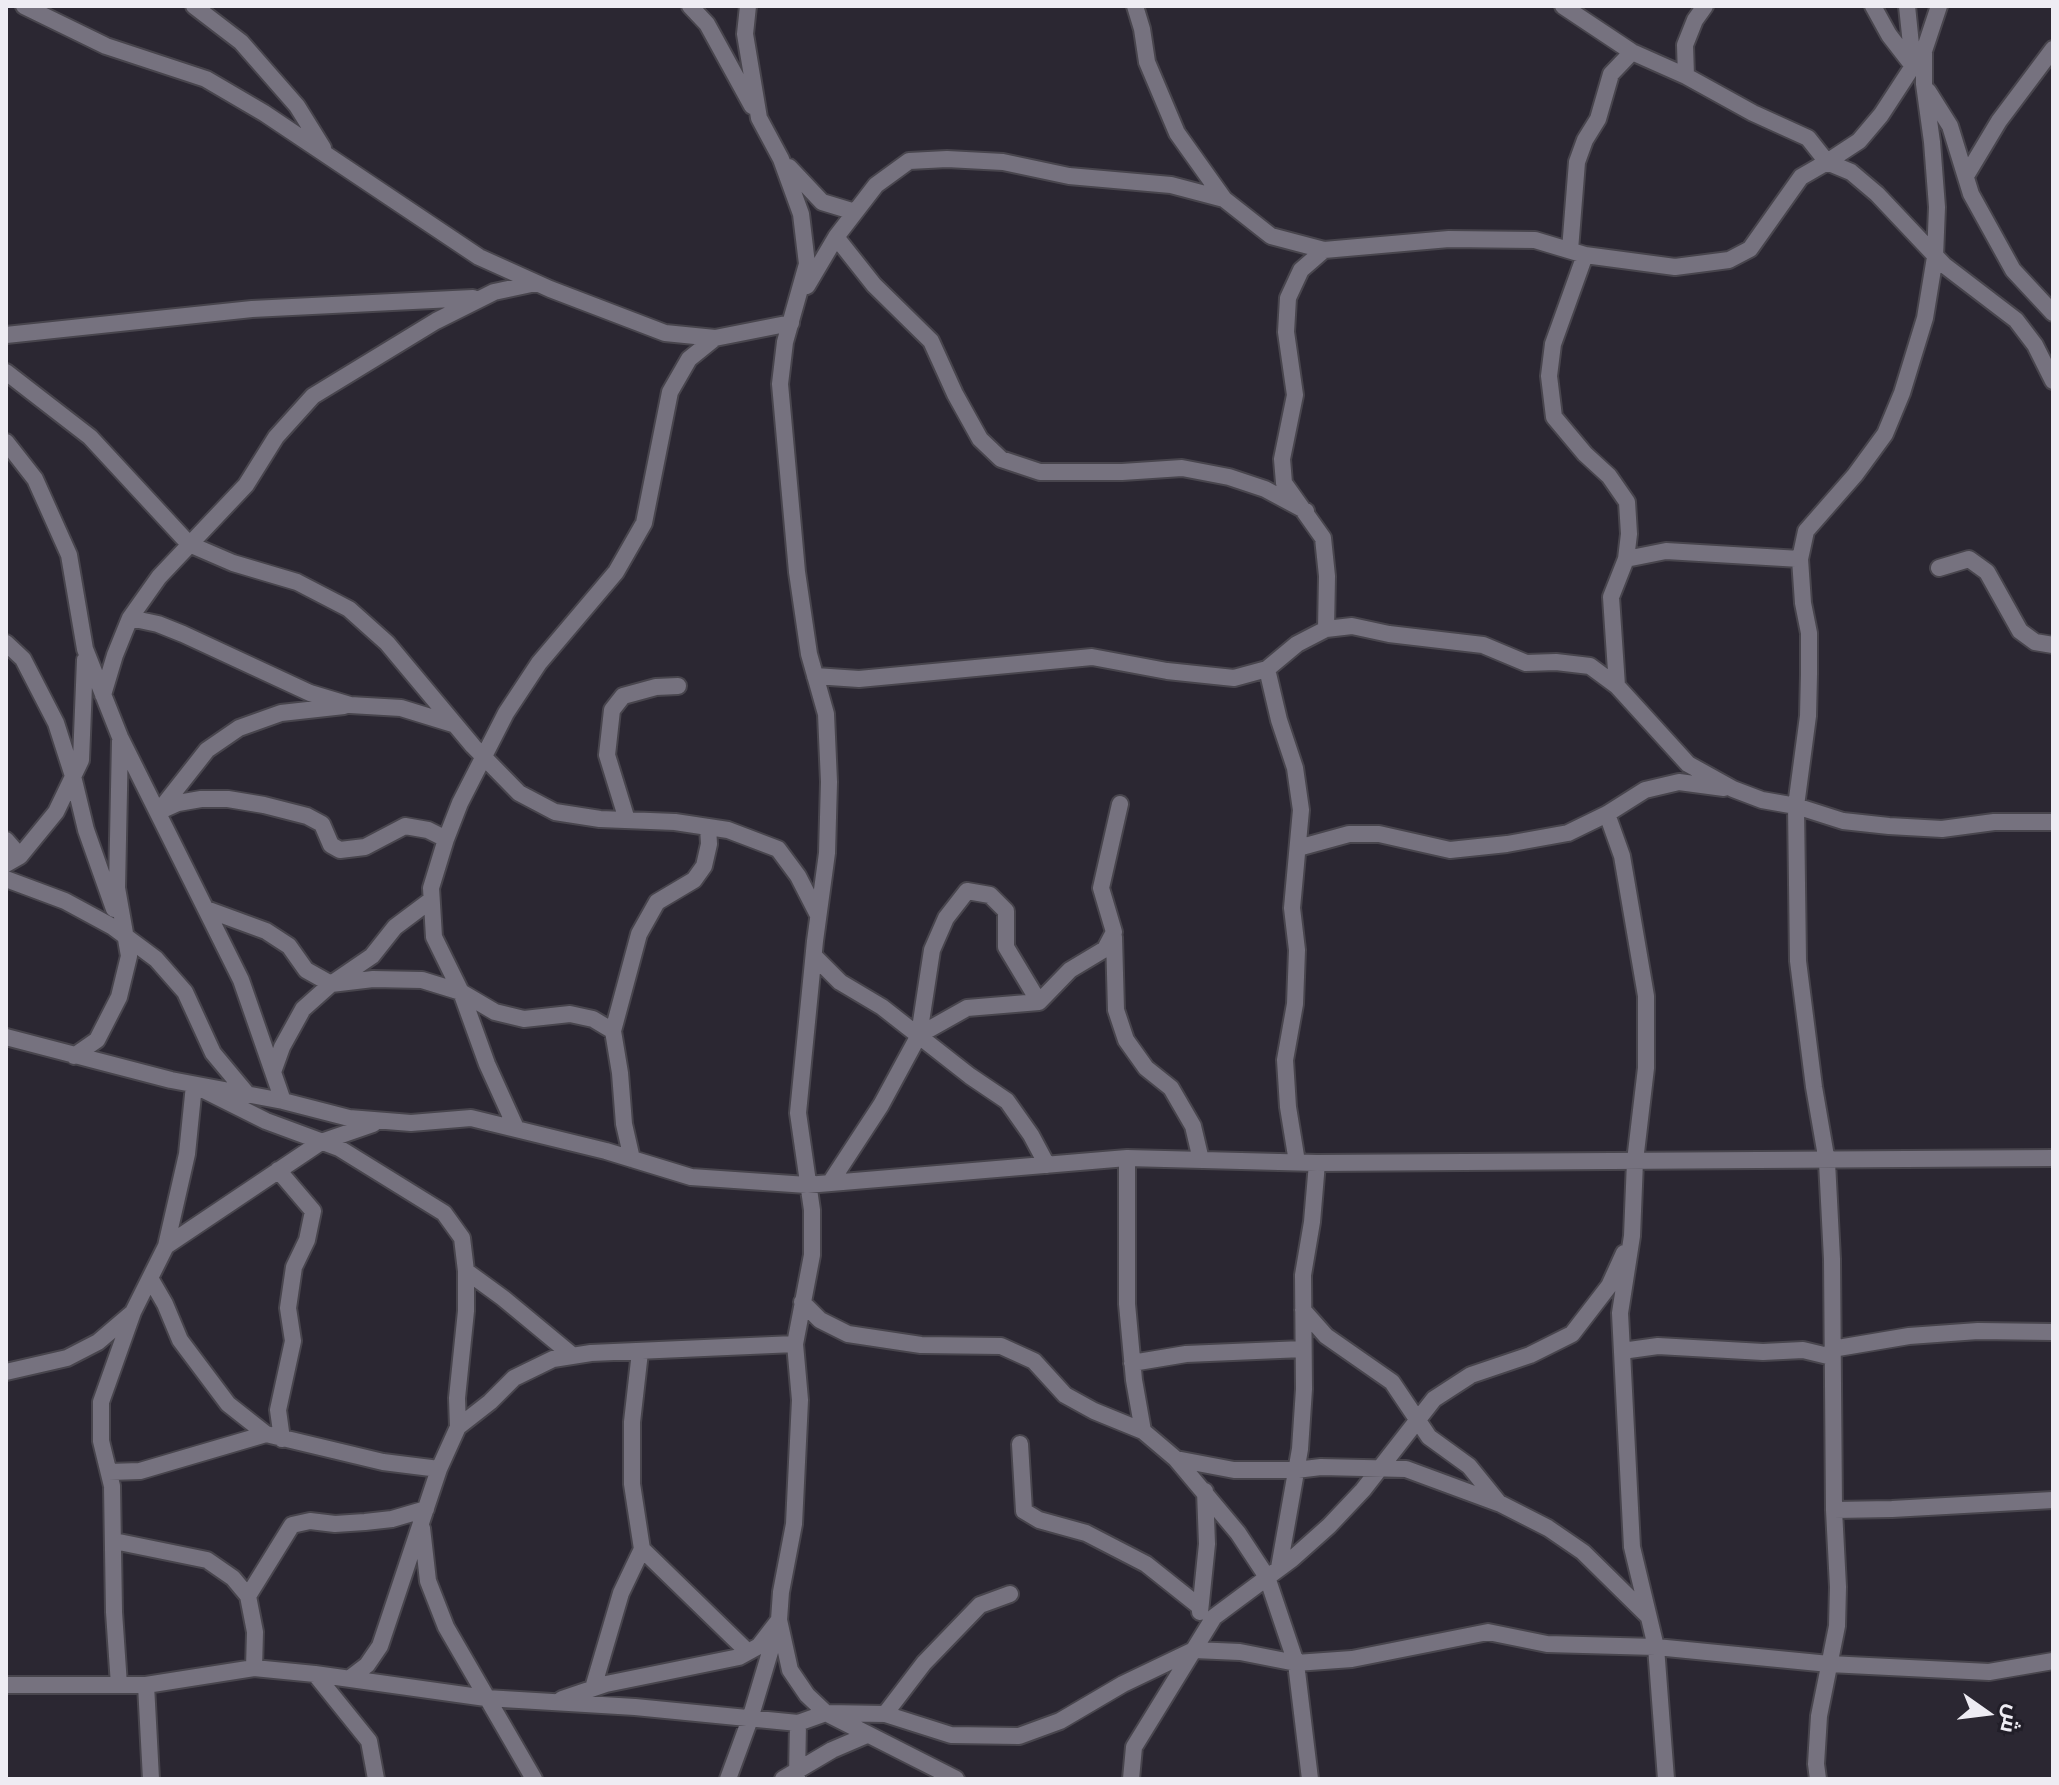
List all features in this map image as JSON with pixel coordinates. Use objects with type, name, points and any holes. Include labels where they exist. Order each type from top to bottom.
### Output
[{"type":"street","points":[[24,6],[106,46],[206,79],[264,113],[479,257],[536,283],[665,333],[715,338],[791,323]]},
{"type":"street","points":[[194,6],[241,42],[297,106],[327,155]]},
{"type":"street","points":[[690,6],[707,24],[781,159],[801,214],[807,264],[785,342],[782,412],[797,572],[809,654],[826,714],[829,782],[827,853],[798,1113],[812,1210],[812,1255],[795,1344],[800,1400],[794,1524],[779,1620],[750,1719],[728,1779]]},
{"type":"street","points":[[748,6],[745,34],[759,118]]},
{"type":"street","points":[[1135,6],[1147,62],[1177,133],[1224,199],[1271,236],[1324,250],[1449,239],[1535,240],[1577,253],[1675,267],[1729,260],[1750,249],[1801,177],[1859,141],[1881,115],[1913,66],[1907,6]]},
{"type":"street","points":[[1563,6],[1632,52],[1808,138],[1827,162],[1851,172],[1877,194],[1935,257],[1977,293],[2016,320],[2035,345],[2053,381]]},
{"type":"street","points":[[1686,76],[1685,45],[1695,20],[1705,6]]},
{"type":"street","points":[[1873,6],[1950,126],[1971,194],[2013,270],[2053,313]]},
{"type":"street","points":[[1818,1779],[1819,1716],[1837,1626],[1838,1587],[1834,1510],[1832,1259],[1827,1162],[1798,961],[1796,806],[1808,716],[1809,674],[1809,633],[1800,559],[1806,531],[1855,475],[1885,434],[1902,393],[1925,318],[1935,257],[1937,207],[1924,84],[1924,51],[1939,6]]},
{"type":"street","points":[[1966,176],[1999,121],[2053,49]]},
{"type":"street","points":[[1617,686],[1611,597],[1626,559],[1629,534],[1627,502],[1609,476],[1585,454],[1554,417],[1549,376],[1553,344],[1577,253],[1577,162],[1585,140],[1598,119],[1611,74],[1632,52]]},
{"type":"street","points":[[781,159],[822,202],[855,212]]},
{"type":"street","points":[[798,303],[836,237],[876,185],[909,161],[947,159],[1003,162],[1069,176],[1171,185],[1224,199]]},
{"type":"street","points":[[836,237],[874,285],[931,341],[980,439],[1001,459],[1040,472],[1182,468],[1229,477],[1265,489],[1306,511]]},
{"type":"street","points":[[1324,250],[1301,270],[1288,298],[1286,332],[1295,395],[1282,459],[1284,483],[1323,538],[1327,576],[1326,629]]},
{"type":"street","points":[[103,695],[130,618],[159,577],[246,485],[276,437],[313,396],[436,321],[494,292],[536,283]]},
{"type":"street","points":[[6,335],[252,309],[482,298]]},
{"type":"street","points":[[516,1128],[487,1064],[461,992],[434,937],[431,888],[446,839],[506,713],[539,663],[616,572],[644,523],[670,392],[689,359],[715,338]]},
{"type":"street","points":[[6,372],[90,437],[189,544],[233,563],[297,582],[349,609],[387,643],[483,756],[519,793],[555,812],[728,830],[778,849],[798,876],[818,916]]},
{"type":"street","points":[[6,442],[35,479],[69,555],[85,649],[81,760],[56,812],[13,860],[6,840]]},
{"type":"street","points":[[1626,559],[1666,551],[1800,559]]},
{"type":"street","points":[[1939,568],[1969,559],[1987,572],[2020,631],[2035,642],[2053,645]]},
{"type":"street","points":[[130,618],[158,624],[275,678],[350,705]]},
{"type":"street","points":[[815,676],[859,679],[1092,657],[1167,671],[1234,678],[1267,669],[1297,644],[1326,629],[1352,626],[1389,634],[1483,645],[1526,663],[1556,662],[1590,666],[1617,686],[1688,764],[1733,789],[1762,800],[1796,806],[1843,821],[1889,826],[1942,829],[1994,822],[2053,822]]},
{"type":"street","points":[[6,643],[23,659],[56,723],[86,830],[125,936]]},
{"type":"street","points":[[85,649],[120,737],[241,980],[283,1101]]},
{"type":"street","points":[[1267,669],[1295,768],[1301,810],[1292,908],[1297,950],[1295,1004],[1285,1060],[1288,1107],[1297,1162]]},
{"type":"street","points":[[627,820],[607,755],[612,710],[623,696],[656,687],[678,686]]},
{"type":"street","points":[[158,812],[207,750],[239,728],[281,713],[350,705],[401,708],[455,724]]},
{"type":"street","points":[[74,1056],[97,1040],[119,997],[129,956],[117,888],[120,737]]},
{"type":"street","points":[[1298,848],[1349,834],[1379,834],[1450,850],[1507,844],[1568,833],[1607,814],[1645,790],[1679,782],[1733,789]]},
{"type":"street","points":[[158,812],[178,803],[201,799],[228,799],[264,805],[307,816],[322,824],[331,845],[340,850],[365,847],[405,826],[428,830],[446,839]]},
{"type":"street","points":[[1120,804],[1101,888],[1114,932],[1116,1010],[1126,1040],[1146,1068],[1171,1088],[1193,1126],[1201,1160]]},
{"type":"street","points":[[1607,814],[1622,856],[1646,996],[1646,1068],[1635,1161],[1632,1236],[1620,1313],[1632,1547],[1656,1647],[1666,1779]]},
{"type":"street","points":[[632,1159],[624,1124],[613,1031],[639,934],[657,902],[694,880],[704,866],[709,844],[708,827]]},
{"type":"street","points":[[6,879],[65,901],[125,936],[156,959],[185,992],[213,1053],[248,1095]]},
{"type":"street","points":[[830,1183],[881,1105],[919,1035],[932,950],[946,918],[967,891],[990,895],[1006,911],[1006,947],[1039,1002]]},
{"type":"street","points":[[273,1072],[282,1047],[303,1009],[331,984],[372,956],[395,927],[431,900]]},
{"type":"street","points":[[206,909],[266,931],[289,946],[306,970],[331,984],[373,979],[422,980],[461,992],[495,1012],[524,1019],[570,1014],[593,1019],[613,1031]]},
{"type":"street","points":[[919,1035],[967,1008],[1039,1002],[1070,970],[1105,949],[1114,932]]},
{"type":"street","points":[[814,956],[840,982],[882,1007],[1007,1101],[1047,1165]]},
{"type":"street","points":[[6,1037],[194,1085],[283,1101],[349,1118],[411,1123],[471,1118],[691,1177],[807,1185],[1127,1158],[1317,1163],[1827,1162],[2053,1158]]},
{"type":"street","points":[[194,1085],[266,1121],[339,1148],[444,1213],[462,1238],[466,1271],[458,1427],[439,1469],[380,1646],[367,1665],[350,1678]]},
{"type":"street","points":[[119,1685],[114,1612],[112,1486],[101,1441],[101,1402],[133,1312],[166,1246],[187,1154],[194,1085]]},
{"type":"street","points":[[166,1246],[321,1142],[384,1121]]},
{"type":"street","points":[[1127,1158],[1127,1304],[1132,1363],[1143,1431]]},
{"type":"street","points":[[1310,1779],[1296,1663],[1273,1572],[1296,1470],[1303,1404],[1303,1275],[1317,1163]]},
{"type":"street","points":[[278,1170],[313,1211],[307,1240],[294,1267],[288,1308],[293,1341],[278,1410],[282,1439]]},
{"type":"street","points":[[1131,1779],[1134,1747],[1214,1617],[1329,1526],[1381,1467],[1434,1399],[1471,1375],[1530,1355],[1572,1334],[1609,1286],[1632,1236]]},
{"type":"street","points":[[466,1271],[573,1356]]},
{"type":"street","points":[[150,1278],[180,1340],[228,1404],[266,1434],[383,1462],[439,1469]]},
{"type":"street","points":[[802,1302],[820,1320],[848,1334],[921,1345],[1001,1346],[1034,1361],[1065,1395],[1143,1431],[1176,1459],[1273,1572]]},
{"type":"street","points":[[1303,1310],[1326,1336],[1392,1382],[1429,1437],[1469,1466],[1499,1503]]},
{"type":"street","points":[[6,1372],[67,1358],[98,1342],[133,1312]]},
{"type":"street","points":[[1622,1351],[1658,1346],[1832,1353],[1909,1336],[1978,1331],[2053,1332]]},
{"type":"street","points":[[458,1427],[514,1378],[553,1359],[795,1344]]},
{"type":"street","points":[[1132,1363],[1186,1354],[1303,1349]]},
{"type":"street","points":[[593,1688],[621,1593],[642,1549],[632,1484],[632,1422],[640,1352]]},
{"type":"street","points":[[109,1472],[140,1471],[266,1434]]},
{"type":"street","points":[[1020,1444],[1024,1511],[1039,1520],[1086,1533],[1146,1564],[1200,1607]]},
{"type":"street","points":[[1176,1459],[1234,1470],[1321,1467],[1406,1469],[1499,1503],[1548,1528],[1583,1552],[1648,1616]]},
{"type":"street","points":[[1194,1650],[1207,1544],[1205,1491]]},
{"type":"street","points":[[1834,1510],[2053,1500]]},
{"type":"street","points":[[248,1596],[292,1525],[310,1521],[335,1524],[424,1516]]},
{"type":"street","points":[[424,1516],[428,1581],[446,1627],[534,1779]]},
{"type":"street","points":[[114,1541],[207,1560],[233,1578],[248,1596],[255,1632],[254,1668]]},
{"type":"street","points":[[642,1549],[748,1652]]},
{"type":"street","points":[[885,1714],[924,1663],[980,1605],[1010,1594]]},
{"type":"street","points":[[554,1702],[593,1688],[667,1670],[713,1664],[748,1652],[759,1646],[779,1620]]},
{"type":"street","points":[[779,1620],[790,1670],[807,1695],[826,1713],[956,1779]]},
{"type":"street","points":[[6,1685],[146,1685],[254,1668],[486,1698],[798,1723],[826,1713],[885,1714],[951,1735],[1019,1736],[1060,1721],[1123,1684],[1194,1650],[1240,1652],[1296,1663],[1352,1659],[1488,1632],[1547,1644],[1656,1647],[1829,1664],[1989,1672],[2053,1661]]},
{"type":"street","points":[[315,1674],[369,1741],[376,1779]]},
{"type":"street","points":[[146,1685],[151,1779]]},
{"type":"street","points":[[792,1776],[798,1723]]},
{"type":"street","points":[[792,1776],[832,1750],[867,1735]]}]
